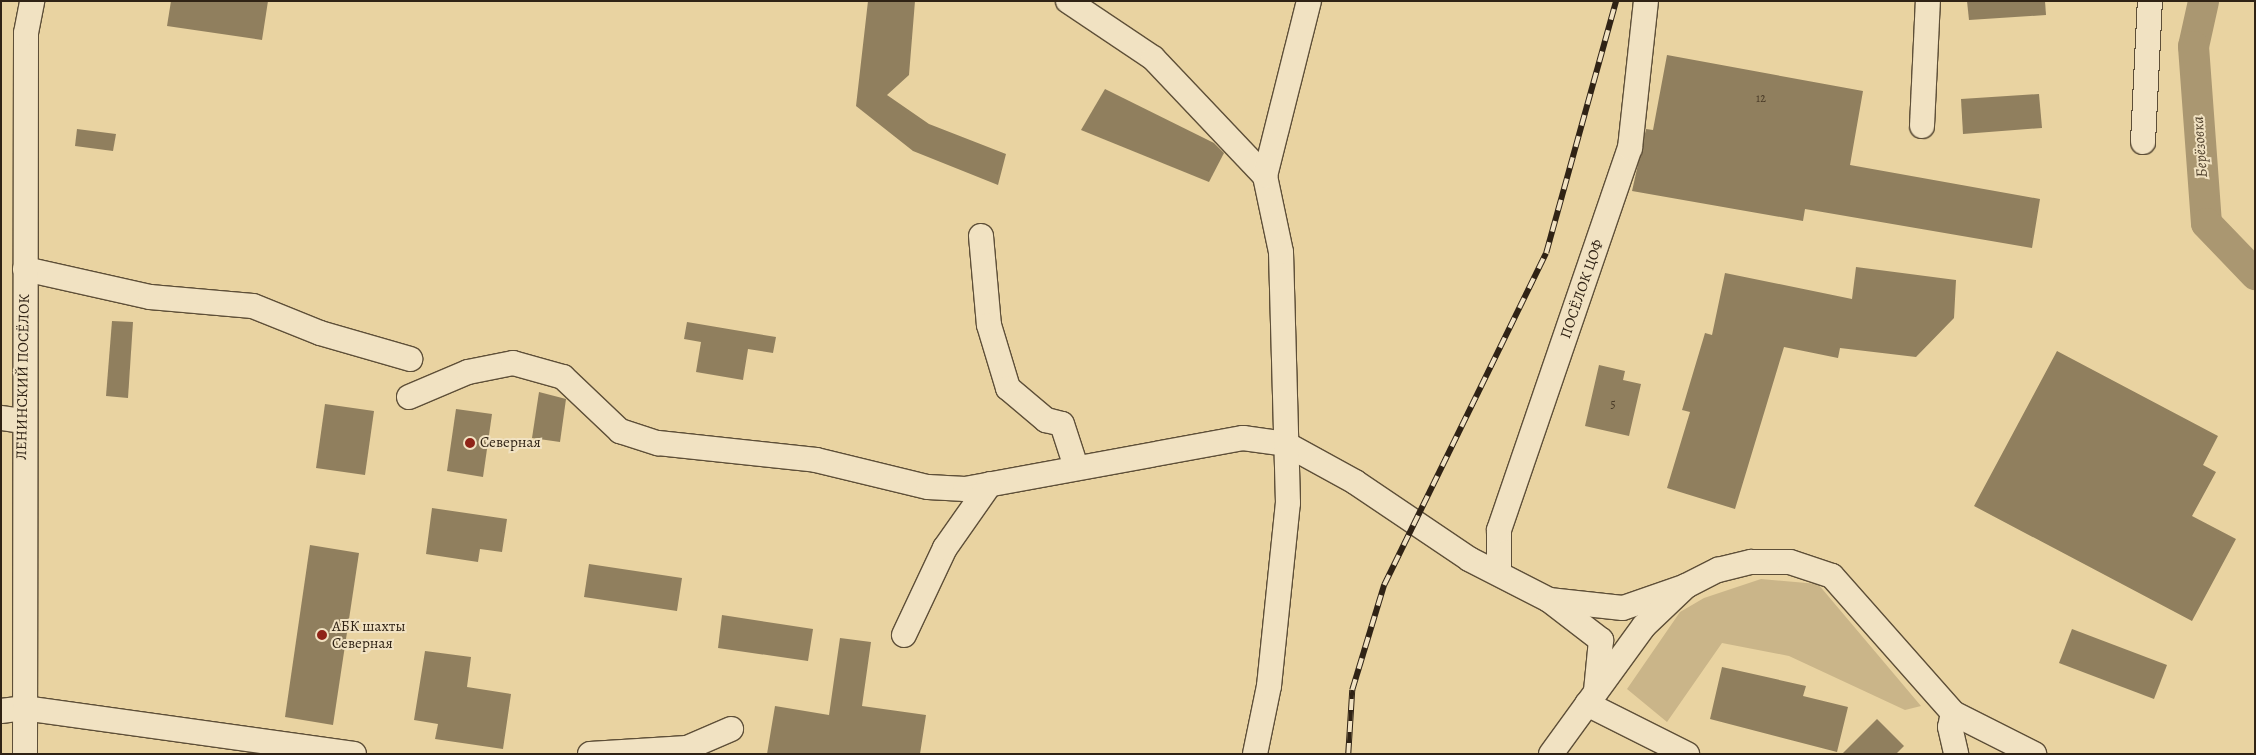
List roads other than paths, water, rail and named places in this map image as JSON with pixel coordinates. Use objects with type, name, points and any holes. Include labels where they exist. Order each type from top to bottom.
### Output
[{"type":"street","name":"ЛЕНИНСКИЙ ПОСЁЛОК","points":[[25,754],[13,710],[12,420],[25,269],[26,33],[32,1]]},
{"type":"street","points":[[1068,1],[1154,58],[1264,176]]},
{"type":"street","points":[[1255,754],[1279,608],[1288,503],[1282,252],[1264,176],[1309,1]]},
{"type":"street","name":"ПОСЁЛОК ЦОФ","points":[[1499,573],[1499,530],[1630,148],[1646,1]]},
{"type":"street","points":[[1922,126],[1928,1]]},
{"type":"street","points":[[2143,142],[2150,1]]},
{"type":"street","points":[[980,236],[989,325],[1008,388],[1046,420],[1062,424],[1076,467]]},
{"type":"street","points":[[25,269],[150,297],[253,306],[320,333],[410,359]]},
{"type":"street","points":[[409,397],[468,372],[513,363],[563,377],[620,431],[658,442],[816,460],[928,487],[965,489],[1076,467],[1243,438],[1286,444],[1355,482],[1468,560],[1499,573],[1548,600],[1601,640],[1591,698]]},
{"type":"street","points":[[904,635],[945,548],[990,484]]},
{"type":"street","points":[[1548,600],[1623,608],[1686,586],[1718,570],[1751,562],[1790,562],[1832,576],[1953,713],[2002,742],[2034,754]]},
{"type":"street","points":[[1551,754],[1644,626],[1686,586]]},
{"type":"street","points":[[1591,698],[1687,754]]},
{"type":"street","points":[[13,710],[354,754]]},
{"type":"street","points":[[1953,713],[1950,728],[1956,754]]},
{"type":"street","points":[[590,754],[687,748],[731,729]]},
{"type":"waterway","name":"Берёзовка","points":[[2203,1],[2193,46],[2206,223],[2255,274]]},
{"type":"railway","points":[[1348,754],[1352,690],[1384,585],[1546,253],[1616,1]]},
{"type":"place","name":"Северная","points":[[470,443]]},
{"type":"place","name":"АБК шахты Северная","points":[[322,635]]}]
